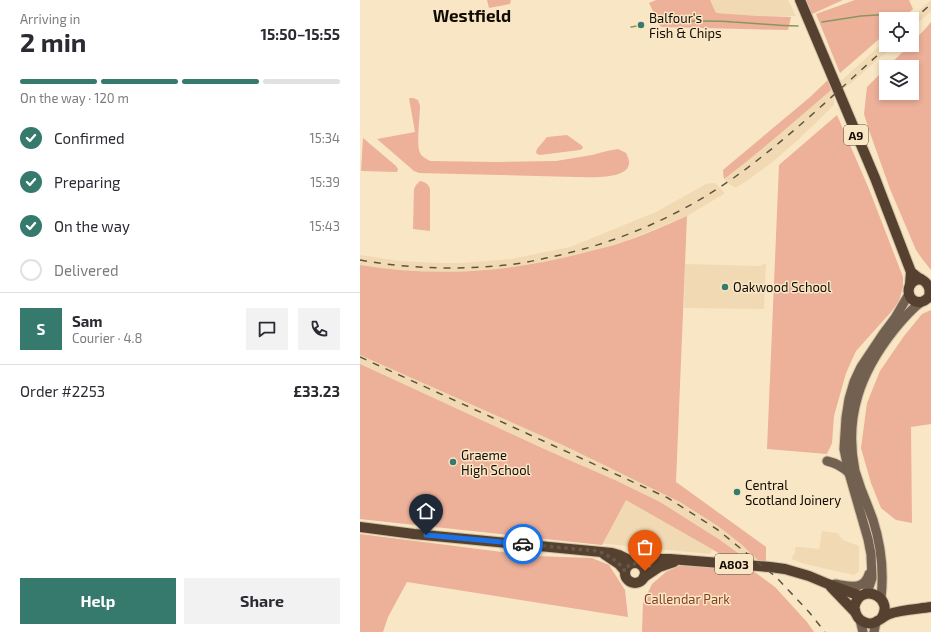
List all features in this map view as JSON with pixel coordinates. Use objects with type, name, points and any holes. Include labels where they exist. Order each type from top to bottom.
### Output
[{"type":"main road","name":"A9","points":[[800,0],[875,178],[911,272],[909,289]]},
{"type":"main road","points":[[877,624],[885,612],[882,596],[879,541],[874,522],[856,473],[851,448],[852,419],[861,385],[868,370],[888,338],[914,307],[928,296],[930,287],[928,283],[911,272]]},
{"type":"main road","points":[[863,632],[857,616],[855,603],[865,586],[871,554],[844,449],[846,418],[854,382],[861,366],[895,318],[913,282],[921,279]]},
{"type":"main road","points":[[909,289],[913,300],[928,296]]},
{"type":"main road","points":[[844,449],[836,458],[827,461],[838,464],[849,473]]},
{"type":"main road","name":"A803","points":[[360,527],[414,534],[612,553],[637,564]]},
{"type":"main road","name":"A803","points":[[597,551],[615,561],[625,571]]},
{"type":"main road","name":"A803","points":[[683,560],[659,567],[644,577],[639,583],[630,583],[625,576],[625,571],[629,565],[670,559],[683,560],[778,568],[796,572],[824,583],[839,594],[857,616]]},
{"type":"main road","points":[[637,564],[644,568],[644,577]]},
{"type":"main road","name":"A803","points":[[824,583],[865,586],[873,594],[882,596],[888,606],[903,611]]},
{"type":"main road","points":[[857,616],[867,624],[877,624],[887,615],[931,607]]},
{"type":"shaded area","points":[[710,0],[788,0],[796,16],[758,16],[715,13]]},
{"type":"shaded area","points":[[931,0],[931,11],[919,22],[919,12],[917,12]]},
{"type":"shaded area","points":[[879,46],[879,52],[886,52],[849,85],[844,88],[841,81]]},
{"type":"shaded area","points":[[828,80],[834,97],[834,105],[799,139],[770,164],[737,187],[729,184],[724,179],[723,170],[809,98]]},
{"type":"shaded area","points":[[715,183],[724,192],[724,194],[687,216],[623,242],[567,258],[527,266],[489,271],[415,272],[360,265],[360,255],[400,261],[463,263],[511,259],[570,247],[656,212],[706,184]]},
{"type":"shaded area","name":"Oakwood School","points":[[766,263],[764,309],[684,308],[685,264],[760,266]]},
{"type":"shaded area","name":"Graeme High School","points":[[360,344],[676,482],[766,547],[766,562],[726,557],[712,550],[710,554],[360,519]]},
{"type":"shaded area","points":[[822,531],[837,533],[843,540],[859,546],[859,571],[854,575],[805,564],[791,559],[795,553],[795,547],[819,549]]},
{"type":"green space","points":[[487,0],[511,0],[510,4],[489,8]]},
{"type":"green space","points":[[656,0],[710,0],[716,13],[791,17],[788,30],[661,27],[649,3]]},
{"type":"green space","points":[[806,0],[843,0],[812,14]]},
{"type":"green space","points":[[855,0],[909,0],[913,9],[910,12],[879,12],[879,39],[840,73],[816,14]]},
{"type":"green space","points":[[931,22],[931,270],[916,250],[890,189],[864,114],[867,87],[879,75],[879,100],[919,100],[919,60],[894,60],[903,52],[919,52],[919,36]]},
{"type":"green space","points":[[828,80],[831,90],[724,179],[723,170],[809,98]]},
{"type":"green space","points":[[409,98],[418,100],[420,106],[418,137],[419,149],[422,156],[430,161],[556,161],[618,149],[626,153],[629,161],[628,168],[616,175],[598,177],[419,173],[414,171],[377,139],[415,132]]},
{"type":"green space","points":[[837,115],[869,189],[903,277],[903,287],[899,301],[891,312],[856,351],[846,373],[834,416],[832,443],[827,454],[767,449],[779,165]]},
{"type":"green space","points":[[567,135],[581,145],[583,147],[582,149],[540,155],[537,154],[537,149],[547,137]]},
{"type":"green space","points":[[363,138],[396,166],[398,169],[397,172],[361,171]]},
{"type":"green space","points":[[420,181],[424,182],[430,189],[430,231],[413,229],[414,189]]},
{"type":"green space","points":[[687,216],[676,482],[766,547],[766,562],[759,561],[741,544],[718,526],[680,502],[565,446],[360,355],[360,265],[389,269],[447,272],[476,271],[533,264],[619,243]]},
{"type":"green space","points":[[931,310],[931,424],[911,427],[912,523],[896,520],[881,508],[871,483],[861,448],[867,403],[880,371],[904,336],[922,314]]},
{"type":"green space","name":"Graeme High School","points":[[360,364],[660,502],[720,540],[746,559],[726,557],[626,500],[602,545],[360,519]]},
{"type":"green space","name":"Callendar Park","points":[[360,534],[534,556],[592,558],[609,565],[625,590],[628,617],[407,582],[388,617],[383,632],[360,632]]},
{"type":"green space","name":"Callendar Park","points":[[681,565],[749,568],[775,587],[807,622],[814,632],[642,632],[643,603],[652,584],[666,572]]},
{"type":"waterway","points":[[822,22],[879,15]]},
{"type":"waterway","points":[[659,22],[715,21],[798,26]]},
{"type":"waterway","points":[[631,27],[637,26]]},
{"type":"railway","points":[[919,15],[931,4]]},
{"type":"railway","points":[[360,260],[428,268],[501,266],[574,252],[629,234],[682,210],[732,179],[790,134],[881,52]]},
{"type":"railway","points":[[360,357],[668,498],[718,530],[776,577],[809,612],[825,632]]},
{"type":"way so far","points":[[523,544],[597,551],[615,561],[625,571],[629,565],[637,563],[644,568],[645,571]]},
{"type":"place","name":"Balfour's Fish & Chips","points":[[641,25]]},
{"type":"place","name":"Oakwood School","points":[[725,287]]},
{"type":"place","name":"Graeme High School","points":[[453,462]]},
{"type":"place","name":"Central Scotland Joinery","points":[[737,492]]},
{"type":"district","name":"Westfield","points":[[472,15]]},
{"type":"route","points":[[426,535],[523,544]]}]
